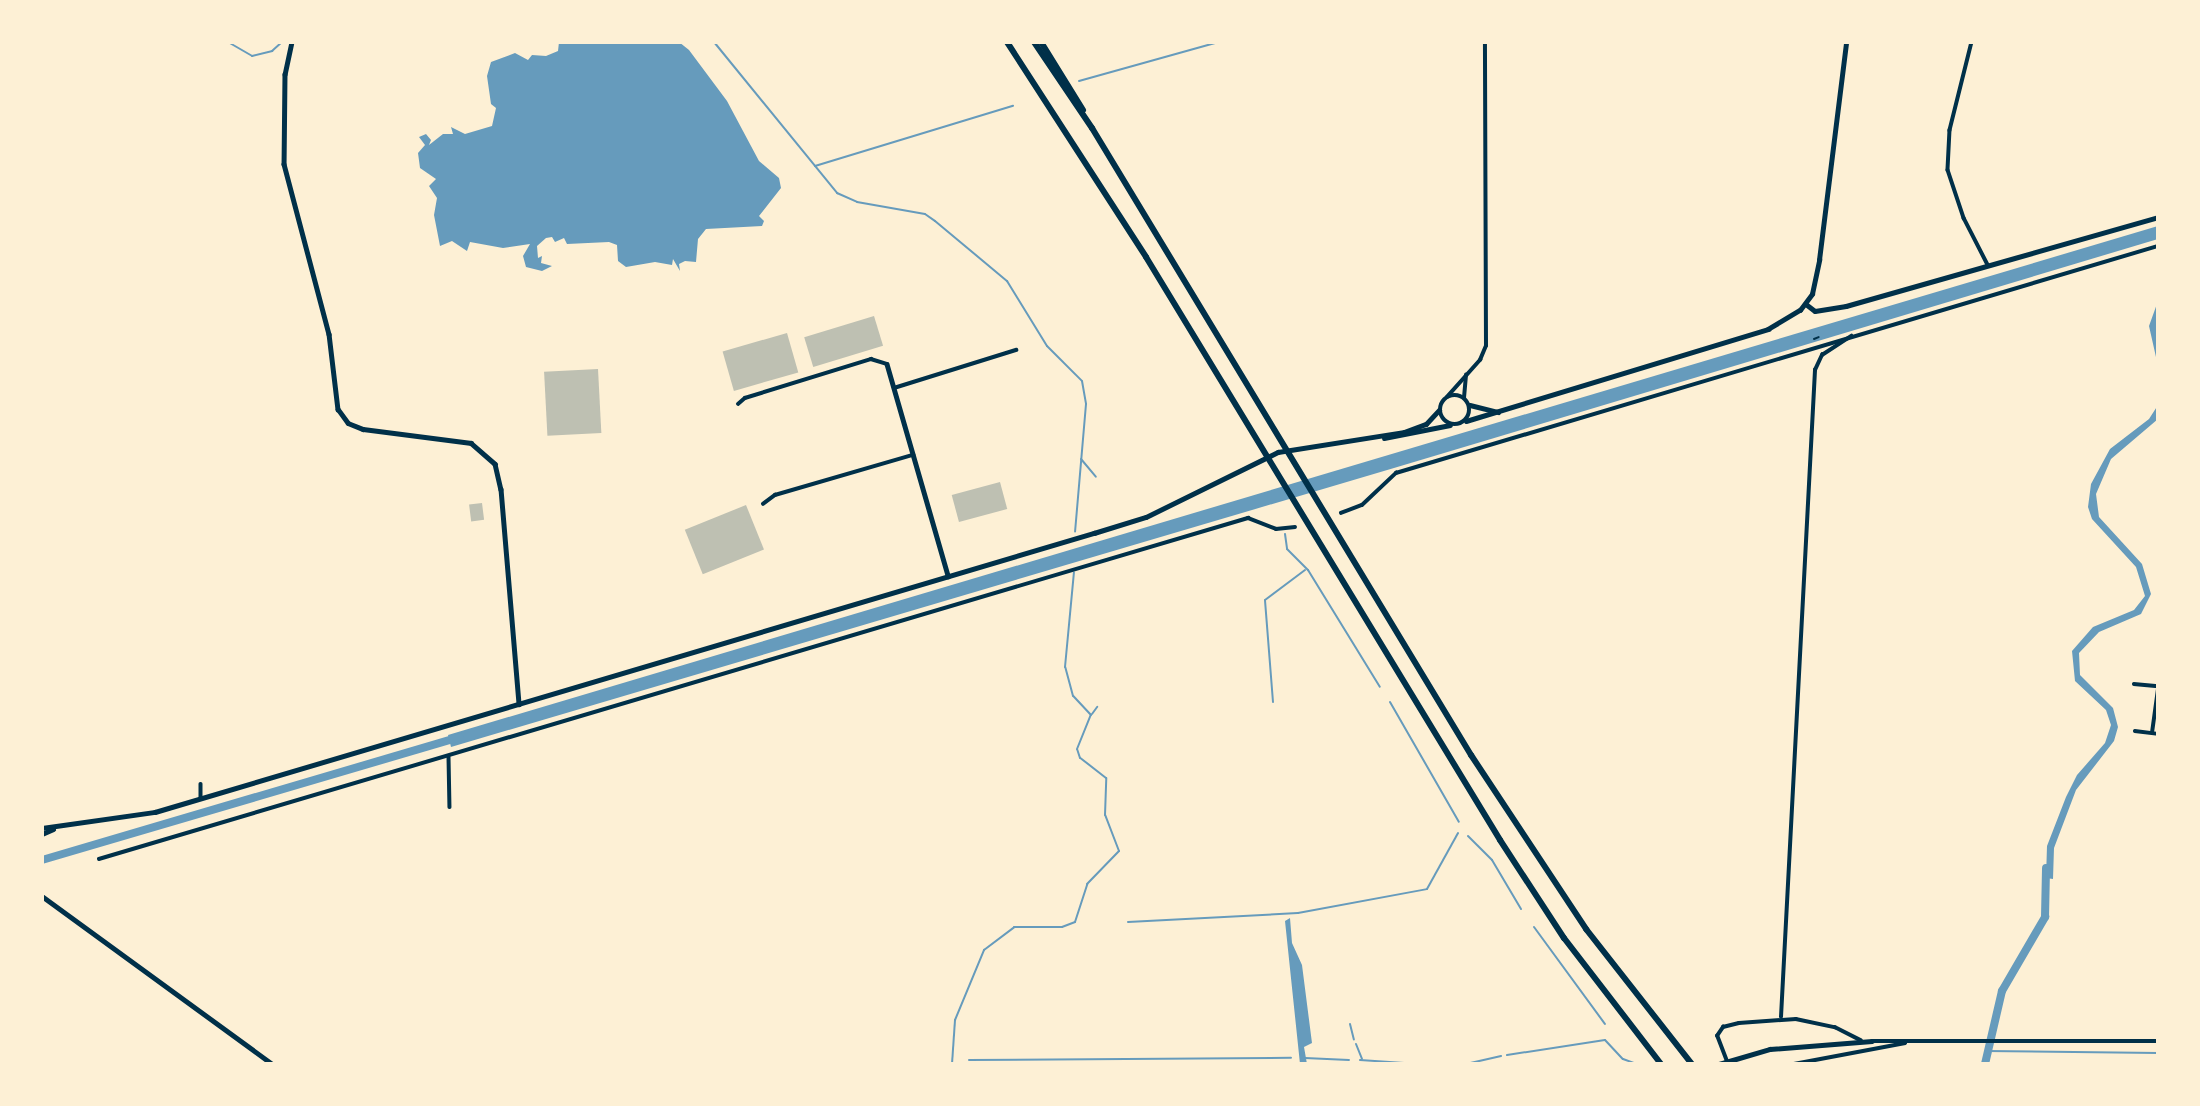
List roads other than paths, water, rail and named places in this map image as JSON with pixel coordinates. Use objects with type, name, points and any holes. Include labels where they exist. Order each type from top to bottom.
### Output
[{"type":"highway","points":[[1007,42],[1094,174],[1564,938],[1661,1064]]},
{"type":"highway","points":[[1034,42],[1091,128]]},
{"type":"highway","points":[[1041,42],[1352,558],[1549,874],[1622,979],[1692,1064]]},
{"type":"main road","points":[[292,42],[285,74],[285,171],[329,334],[338,409],[348,423],[363,429],[471,443],[495,464],[501,489],[519,704]]},
{"type":"main road","points":[[1376,438],[1406,437],[1501,413],[1768,329],[1791,318],[1805,304],[1819,260],[1846,42]]},
{"type":"main road","points":[[1805,304],[1825,311],[2158,217]]},
{"type":"main road","points":[[887,364],[948,576]]},
{"type":"main road","points":[[42,828],[54,829],[139,816],[1141,519],[1278,452],[1376,438],[1423,426],[1440,410],[1447,397],[1464,398],[1469,404],[1501,413]]},
{"type":"main road","points":[[1466,421],[1469,404]]},
{"type":"main road","points":[[1440,410],[1450,425]]},
{"type":"main road","points":[[42,834],[54,829]]},
{"type":"main road","points":[[42,896],[272,1064]]},
{"type":"main road","points":[[1719,1064],[1777,1048],[1863,1041],[2158,1041]]},
{"type":"street","points":[[1447,397],[1483,355],[1488,326],[1485,42]]},
{"type":"street","points":[[1972,42],[1947,156],[1957,200],[1988,265]]},
{"type":"street","points":[[1341,513],[1362,505],[1396,473],[2158,246]]},
{"type":"street","points":[[1781,1017],[1815,370],[1822,355],[1851,336]]},
{"type":"street","points":[[894,388],[1016,350]]},
{"type":"street","points":[[738,404],[745,397],[871,359],[887,364]]},
{"type":"street","points":[[1464,398],[1467,373]]},
{"type":"street","points":[[763,504],[775,495],[914,455]]},
{"type":"street","points":[[99,859],[1248,518],[1276,530],[1295,527]]},
{"type":"street","points":[[2134,684],[2158,688],[2152,733]]},
{"type":"street","points":[[2135,731],[2158,734]]},
{"type":"street","points":[[449,757],[450,807]]},
{"type":"street","points":[[201,785],[201,798]]},
{"type":"street","points":[[1728,1064],[1718,1041],[1719,1030],[1781,1017],[1835,1027],[1863,1041]]},
{"type":"street","points":[[1794,1064],[1915,1041]]},
{"type":"water","points":[[559,42],[679,42],[689,50],[727,101],[759,161],[779,178],[781,188],[759,216],[764,221],[762,226],[706,229],[698,239],[696,262],[685,261],[679,264],[680,271],[673,259],[672,265],[655,262],[626,267],[618,261],[617,245],[609,242],[567,244],[564,238],[555,242],[552,237],[546,238],[537,246],[538,258],[542,256],[541,263],[552,266],[542,271],[526,267],[523,256],[530,244],[503,248],[470,242],[467,251],[452,241],[440,246],[434,215],[437,198],[429,186],[436,179],[420,168],[418,153],[425,145],[419,137],[426,134],[431,140],[429,145],[443,134],[453,134],[451,127],[465,134],[492,126],[496,108],[491,104],[487,76],[491,62],[515,53],[528,60],[532,55],[546,56],[558,51]]},
{"type":"water","points":[[2158,226],[2158,239],[451,747],[448,735]]},
{"type":"water","points":[[2158,301],[2157,325],[2158,366],[2149,326]]},
{"type":"water","points":[[2158,405],[2158,419],[2111,459],[2096,494],[2099,517],[2142,564],[2151,594],[2141,614],[2099,632],[2079,653],[2080,675],[2113,708],[2118,727],[2114,741],[2076,790],[2054,848],[2053,879],[2046,878],[2047,846],[2066,797],[2077,775],[2105,743],[2111,725],[2106,710],[2075,681],[2072,651],[2093,627],[2134,610],[2145,596],[2136,567],[2092,519],[2088,507],[2091,484],[2110,449],[2149,419]]},
{"type":"water","points":[[1290,918],[1292,943],[1302,965],[1312,1043],[1304,1047],[1307,1064],[1300,1064],[1285,921]]},
{"type":"waterway","points":[[228,42],[252,56],[272,51],[282,42]]},
{"type":"waterway","points":[[714,42],[837,193],[857,202],[925,214],[935,221],[1007,281],[1047,346],[1082,381],[1086,404],[1075,532]]},
{"type":"waterway","points":[[1079,81],[1219,42]]},
{"type":"waterway","points":[[815,166],[1013,106]]},
{"type":"waterway","points":[[1081,459],[1096,477]]},
{"type":"waterway","points":[[1285,534],[1287,549],[1308,570],[1380,687]]},
{"type":"waterway","points":[[1273,702],[1265,600],[1305,570]]},
{"type":"waterway","points":[[952,1064],[955,1020],[984,950],[1014,927],[1062,927],[1075,922],[1087,884],[1119,851],[1105,815],[1106,778],[1080,758],[1077,749],[1091,715],[1073,696],[1065,667],[1074,572]]},
{"type":"waterway","points":[[1390,702],[1459,822]]},
{"type":"waterway","points":[[1092,714],[1097,707]]},
{"type":"waterway","points":[[42,860],[459,737]]},
{"type":"waterway","points":[[1128,922],[1298,913],[1427,889],[1458,833]]},
{"type":"waterway","points":[[1468,836],[1492,860],[1521,909]]},
{"type":"waterway","points":[[1985,1064],[2002,991],[2045,917],[2046,868]]},
{"type":"waterway","points":[[1534,927],[1605,1024]]},
{"type":"waterway","points":[[1350,1024],[1354,1040]]},
{"type":"waterway","points":[[1507,1055],[1605,1040],[1623,1059],[1637,1064]]},
{"type":"waterway","points":[[1356,1044],[1362,1059]]},
{"type":"waterway","points":[[1986,1051],[2158,1053]]},
{"type":"waterway","points":[[1466,1064],[1501,1056]]},
{"type":"waterway","points":[[969,1060],[1291,1058]]},
{"type":"waterway","points":[[1305,1058],[1349,1060]]},
{"type":"waterway","points":[[1360,1060],[1419,1064]]}]
